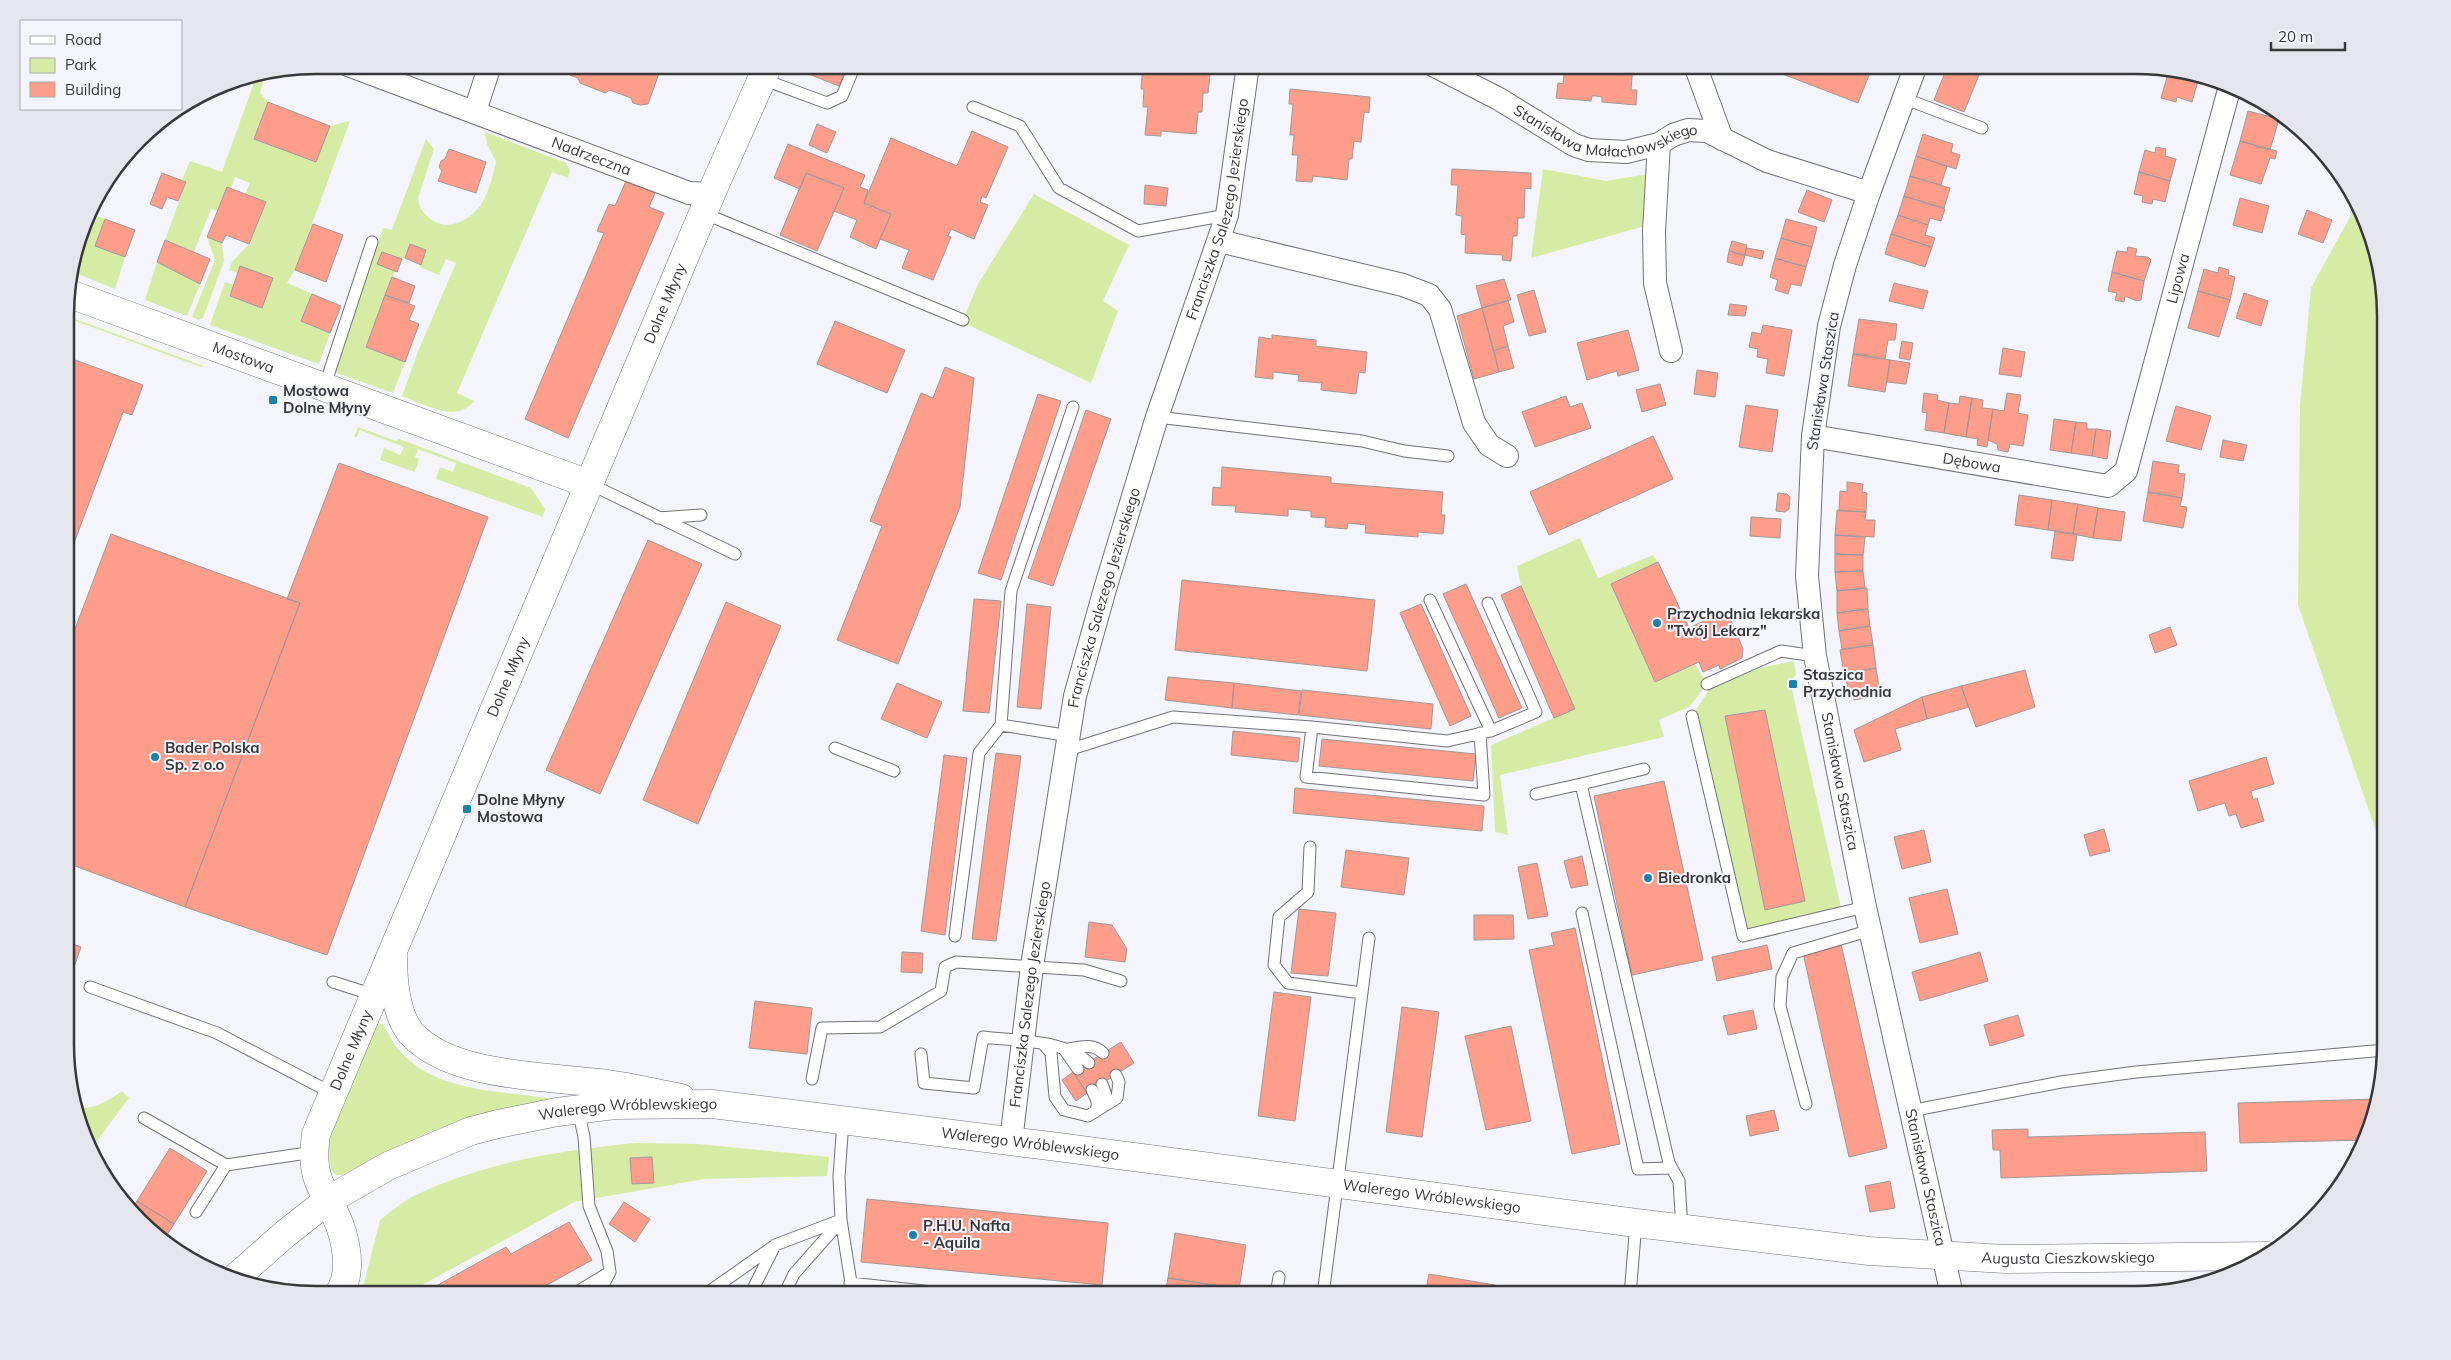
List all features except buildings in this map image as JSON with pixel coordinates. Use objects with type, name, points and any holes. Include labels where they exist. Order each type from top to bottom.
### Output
[{"type":"street","name":"Nadrzeczna","points":[[373,74],[689,192],[707,204]]},
{"type":"street","points":[[475,111],[487,74]]},
{"type":"street","name":"Dolne Młyny","points":[[343,1286],[347,1254],[335,1213],[327,1201],[317,1176],[314,1152],[316,1134],[707,204],[764,74]]},
{"type":"street","name":"Franciszka Salezego Jezierskiego","points":[[1011,1141],[1032,966],[1075,696],[1156,417],[1227,215],[1247,74]]},
{"type":"street","name":"Stanisława Małachowskiego","points":[[1450,74],[1499,99],[1574,145],[1589,150],[1610,152],[1642,150],[1659,144],[1673,134],[1688,130],[1707,131],[1767,161],[1869,193]]},
{"type":"street","points":[[1698,74],[1722,138]]},
{"type":"street","name":"Stanisława Staszica","points":[[1913,74],[1845,264],[1829,326],[1813,436],[1807,576],[1814,656],[1864,906],[1871,930],[1950,1286]]},
{"type":"street","name":"Lipowa","points":[[2126,471],[2228,92]]},
{"type":"street","points":[[1659,144],[1654,231],[1655,283],[1671,351]]},
{"type":"street","points":[[1219,241],[1403,285],[1429,295],[1440,309],[1474,423],[1488,445],[1507,456]]},
{"type":"street","name":"Mostowa","points":[[75,296],[589,484]]},
{"type":"street","name":"Dębowa","points":[[1813,436],[2108,486],[2126,471]]},
{"type":"street","points":[[394,950],[393,980],[399,1006],[410,1032],[432,1052],[461,1064],[524,1075],[601,1083],[712,1104]]},
{"type":"street","name":"Walerego Wróblewskiego","points":[[240,1274],[285,1234],[327,1201],[388,1166],[471,1132],[498,1124],[578,1109],[615,1105],[712,1104],[1011,1141],[1682,1229],[1869,1251]]},
{"type":"street","name":"Augusta Cieszkowskiego","points":[[1869,1251],[2004,1259],[2252,1256]]},
{"type":"lane","points":[[769,74],[827,103],[842,96],[851,74]]},
{"type":"lane","points":[[1904,98],[1982,128]]},
{"type":"lane","points":[[973,107],[1020,126],[1059,188],[1138,231],[1227,215]]},
{"type":"lane","points":[[707,204],[962,320]]},
{"type":"lane","points":[[324,388],[372,242]]},
{"type":"lane","points":[[955,936],[979,753],[1001,725],[1011,591],[1073,407]]},
{"type":"lane","points":[[1156,417],[1362,441],[1404,451],[1448,456]]},
{"type":"lane","points":[[589,484],[734,554]]},
{"type":"lane","points":[[657,518],[701,515]]},
{"type":"lane","points":[[1312,727],[1306,777],[1484,795],[1485,732],[1430,600]]},
{"type":"lane","points":[[1001,725],[1069,743],[1173,717],[1312,727],[1447,741],[1485,732],[1536,712],[1488,603]]},
{"type":"lane","points":[[1707,684],[1781,651],[1814,656]]},
{"type":"lane","points":[[1692,716],[1743,936],[1864,906]]},
{"type":"lane","points":[[835,748],[894,771]]},
{"type":"lane","points":[[1536,794],[1644,769]]},
{"type":"lane","points":[[1581,784],[1670,1168],[1679,1181],[1682,1229]]},
{"type":"lane","points":[[1310,847],[1308,892],[1279,917],[1274,965],[1288,982],[1362,993]]},
{"type":"lane","points":[[1582,913],[1638,1169],[1670,1168]]},
{"type":"lane","points":[[1806,1104],[1780,1006],[1782,977],[1793,953],[1871,930]]},
{"type":"lane","points":[[1324,1286],[1369,938]]},
{"type":"lane","points":[[812,1079],[822,1028],[880,1028],[941,991],[945,967],[956,962],[1084,970],[1121,981]]},
{"type":"lane","points":[[332,982],[374,995]]},
{"type":"lane","points":[[90,987],[217,1033],[332,1093]]},
{"type":"lane","points":[[921,1054],[924,1083],[974,1088],[983,1037],[1064,1049],[1078,1053],[1089,1063]]},
{"type":"lane","points":[[1044,1045],[1051,1053],[1055,1097],[1064,1110],[1088,1116],[1117,1098],[1119,1082],[1116,1075]]},
{"type":"lane","points":[[1064,1049],[1087,1046],[1098,1049],[1103,1053]]},
{"type":"lane","points":[[1064,1049],[1078,1069]]},
{"type":"lane","points":[[1910,1111],[2061,1082],[2136,1072],[2377,1051]]},
{"type":"lane","points":[[1095,1112],[1104,1106],[1107,1098],[1102,1084]]},
{"type":"lane","points":[[1092,1090],[1098,1101],[1098,1107],[1095,1112]]},
{"type":"lane","points":[[578,1109],[584,1137],[589,1206],[607,1250],[610,1272],[603,1286]]},
{"type":"lane","points":[[144,1118],[226,1165],[301,1156],[314,1152]]},
{"type":"lane","points":[[843,1121],[839,1177],[842,1220],[850,1286]]},
{"type":"lane","points":[[196,1212],[226,1165]]},
{"type":"lane","points":[[718,1286],[775,1245],[842,1220]]},
{"type":"lane","points":[[788,1286],[794,1274],[842,1220]]},
{"type":"lane","points":[[1631,1286],[1636,1223]]},
{"type":"lane","points":[[754,1286],[775,1245]]},
{"type":"lane","points":[[587,1286],[610,1272]]},
{"type":"lane","points":[[1278,1286],[1279,1277]]},
{"type":"lane","points":[[850,1283],[878,1286]]},
{"type":"green space","points":[[264,79],[260,93],[268,102],[254,139],[316,162],[330,126],[350,121],[295,270],[287,283],[312,294],[301,321],[330,333],[319,364],[210,325],[225,282],[234,285],[230,296],[262,308],[238,273],[229,270],[232,262],[249,244],[266,203],[245,194],[250,183],[235,177],[231,189],[227,187],[217,211],[211,209],[194,252],[165,240],[186,182],[182,180],[190,161],[222,172],[254,82]]},
{"type":"green space","points":[[485,132],[566,163],[570,170],[568,178],[552,172],[457,393],[474,401],[467,408],[449,412],[402,396],[419,349],[456,263],[446,259],[439,275],[420,267],[426,250],[410,244],[405,258],[402,259],[382,252],[395,271],[366,346],[405,362],[393,393],[334,372],[383,228],[392,230],[426,139],[434,149],[418,198],[419,205],[432,220],[446,225],[466,219],[478,209],[489,189],[496,162],[487,144]]},
{"type":"green space","points":[[1543,169],[1606,181],[1648,174],[1645,226],[1531,258]]},
{"type":"green space","points":[[1034,194],[1129,245],[1103,301],[1118,311],[1091,383],[962,322],[978,284]]},
{"type":"green space","points":[[2353,211],[2369,253],[2377,300],[2377,834],[2298,605],[2300,405],[2311,288]]},
{"type":"green space","points":[[96,216],[105,219],[95,246],[125,257],[115,289],[77,274],[82,253]]},
{"type":"green space","points":[[207,237],[222,243],[224,261],[203,318],[198,320],[192,317],[215,260]]},
{"type":"green space","points":[[157,262],[200,284],[187,316],[145,300]]},
{"type":"green space","points":[[74,319],[204,366],[201,367],[74,321]]},
{"type":"green space","points":[[358,427],[396,441],[399,439],[531,488],[545,509],[543,517],[436,479],[440,467],[453,472],[456,463],[418,449],[415,457],[419,459],[415,472],[380,460],[384,448],[400,455],[404,447],[360,430],[357,437],[354,437]]},
{"type":"green space","points":[[1580,538],[1598,578],[1653,555],[1658,562],[1611,585],[1655,682],[1695,664],[1707,684],[1689,707],[1659,720],[1664,737],[1500,775],[1508,835],[1495,832],[1491,745],[1575,709],[1521,586],[1517,566]]},
{"type":"green space","points":[[1794,661],[1796,675],[1790,681],[1842,912],[1742,932],[1692,716],[1709,690],[1759,668]]},
{"type":"green space","points":[[377,1023],[383,1024],[394,1044],[405,1057],[425,1071],[442,1079],[479,1089],[554,1099],[476,1116],[429,1132],[342,1175],[336,1175],[331,1170],[328,1140]]},
{"type":"green space","points":[[122,1091],[129,1098],[95,1143],[82,1108],[88,1108],[111,1099]]},
{"type":"green space","points":[[636,1143],[698,1144],[829,1157],[827,1176],[704,1179],[574,1202],[420,1286],[363,1286],[380,1220],[413,1196],[444,1183],[497,1166],[580,1149]]},
{"type":"place","name":"Mostowa Dolne Młyny","points":[[273,400]]},
{"type":"place","name":"Przychodnia lekarska \"Twój Lekarz\"","points":[[1657,623]]},
{"type":"place","name":"Staszica Przychodnia","points":[[1793,684]]},
{"type":"place","name":"Bader Polska Sp. z o.o","points":[[155,757]]},
{"type":"place","name":"Dolne Młyny Mostowa","points":[[467,809]]},
{"type":"place","name":"Biedronka","points":[[1648,878]]},
{"type":"place","name":"P.H.U. Nafta - Aquila","points":[[913,1235]]}]
